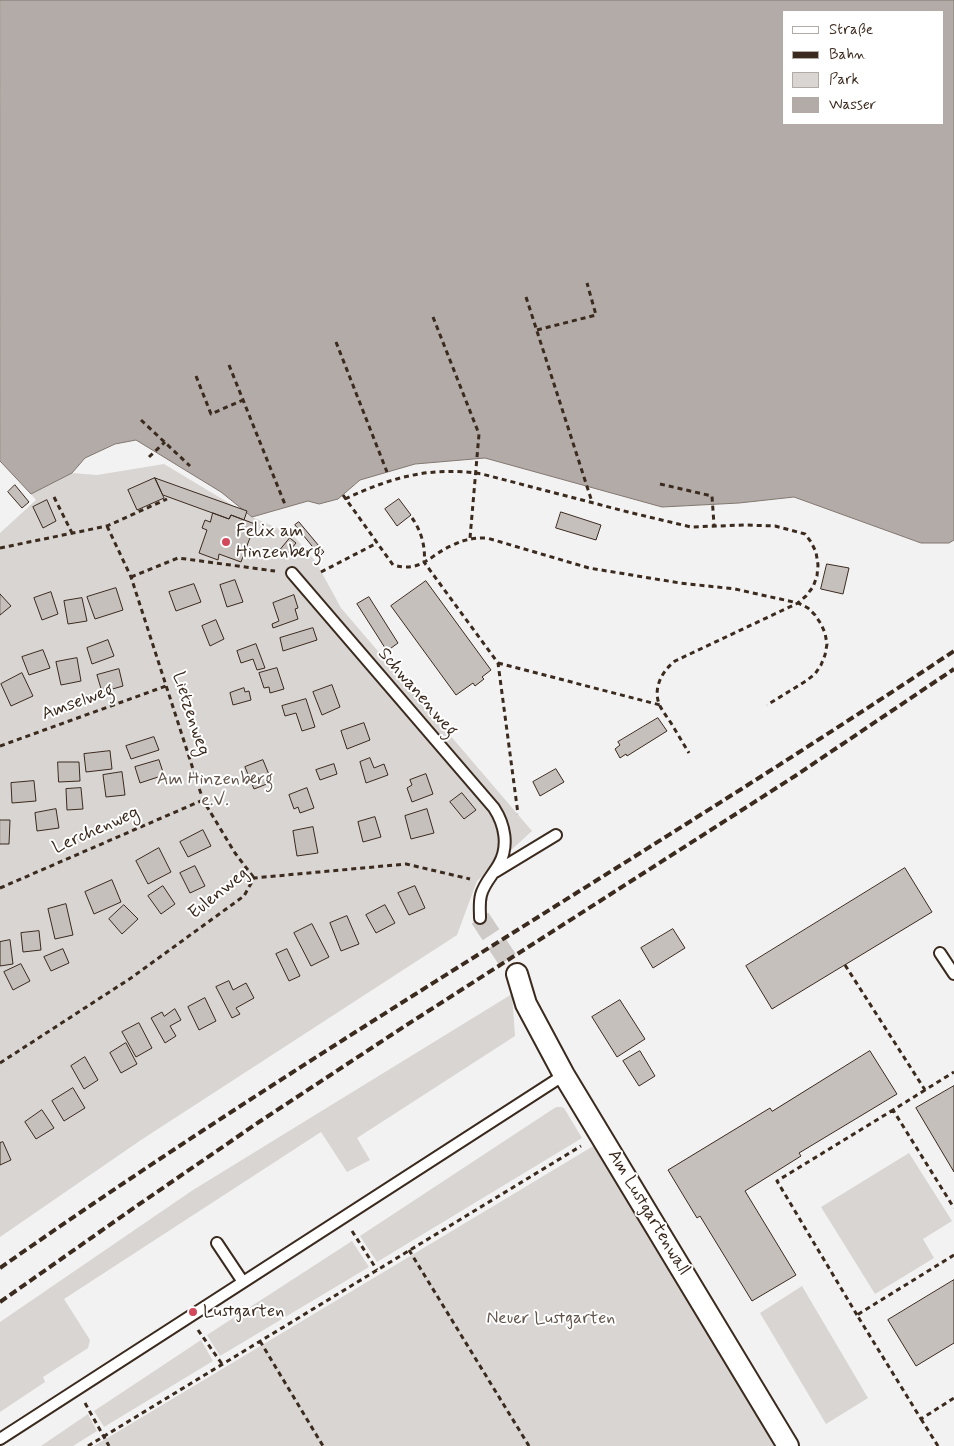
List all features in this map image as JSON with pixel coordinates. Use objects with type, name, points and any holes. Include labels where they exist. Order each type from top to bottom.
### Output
[{"type":"street","name":"Am Lustgartenwall","points":[[517,974],[526,1004],[564,1075],[788,1446]]},
{"type":"lane","name":"Schwanenweg","points":[[292,573],[494,808],[504,828],[505,840],[499,863],[492,874]]},
{"type":"lane","points":[[480,918],[481,894],[492,874],[556,834]]},
{"type":"lane","points":[[940,953],[954,974]]},
{"type":"lane","points":[[0,1439],[564,1075]]},
{"type":"lane","points":[[217,1243],[243,1282]]},
{"type":"path","points":[[537,330],[596,315],[587,283]]},
{"type":"path","points":[[526,297],[592,502]]},
{"type":"path","points":[[433,317],[479,434],[470,538]]},
{"type":"path","points":[[336,342],[387,472]]},
{"type":"path","points":[[229,365],[286,507]]},
{"type":"path","points":[[196,376],[211,414],[243,400]]},
{"type":"path","points":[[141,420],[190,466]]},
{"type":"path","points":[[149,458],[165,442]]},
{"type":"path","points":[[689,753],[660,704],[658,695],[662,675],[675,661],[798,603],[806,596],[813,587],[818,565],[816,552],[805,534],[775,526],[714,525],[691,527],[475,472],[424,472],[403,476],[344,497],[393,565],[412,567],[424,562],[451,545],[470,538],[487,538],[590,568],[680,583],[735,588],[798,603],[808,608],[821,624],[827,644],[825,655],[815,674],[767,705]]},
{"type":"path","points":[[660,484],[712,496],[714,525]]},
{"type":"path","points":[[54,497],[72,533]]},
{"type":"path","points":[[0,548],[107,526],[167,499]]},
{"type":"path","points":[[412,518],[426,552],[424,562],[498,663],[518,815],[504,828]]},
{"type":"path","name":"Lietzenweg","points":[[107,526],[131,577],[203,800],[235,853],[254,878]]},
{"type":"path","points":[[321,572],[377,543]]},
{"type":"path","points":[[131,577],[178,558],[292,573]]},
{"type":"path","points":[[498,663],[660,704]]},
{"type":"path","name":"Amselweg","points":[[0,746],[166,686]]},
{"type":"path","name":"Lerchenweg","points":[[0,888],[203,800]]},
{"type":"path","name":"Eulenweg","points":[[0,1063],[131,978],[244,896],[254,878],[406,864],[470,879],[492,874]]},
{"type":"path","points":[[845,965],[925,1090]]},
{"type":"path","points":[[938,1446],[777,1181],[954,1072]]},
{"type":"path","points":[[893,1110],[954,1208]]},
{"type":"path","points":[[88,1446],[600,1134]]},
{"type":"path","points":[[343,1218],[377,1270]]},
{"type":"path","points":[[409,1250],[529,1446]]},
{"type":"path","points":[[857,1315],[954,1255]]},
{"type":"path","points":[[190,1317],[222,1364]]},
{"type":"path","points":[[260,1341],[323,1446]]},
{"type":"path","points":[[78,1389],[109,1446]]},
{"type":"path","points":[[921,1419],[954,1398]]},
{"type":"green space","name":"Am Hinzenberg e.V.","points":[[164,464],[252,517],[293,535],[316,562],[341,608],[532,831],[477,881],[457,935],[141,1140],[0,1237],[0,533],[36,500],[31,494],[72,473],[97,475]]},
{"type":"green space","points":[[512,994],[515,1036],[357,1138],[370,1160],[347,1172],[321,1132],[64,1299],[90,1340],[88,1348],[43,1377],[45,1382],[0,1412],[0,1322],[193,1190]]},
{"type":"green space","points":[[556,1107],[564,1108],[582,1138],[377,1262],[360,1236]]},
{"type":"green space","name":"Neuer Lustgarten","points":[[595,1145],[775,1446],[94,1446]]},
{"type":"green space","points":[[909,1153],[952,1221],[923,1239],[934,1258],[875,1294],[821,1207]]},
{"type":"green space","points":[[352,1241],[369,1267],[220,1356],[207,1335]]},
{"type":"green space","points":[[802,1286],[868,1398],[826,1424],[760,1313]]},
{"type":"green space","points":[[201,1340],[213,1361],[104,1427],[94,1411]]},
{"type":"green space","points":[[88,1414],[97,1431],[73,1446],[41,1446]]},
{"type":"water","points":[[0,0],[954,0],[954,540],[949,543],[921,543],[794,497],[739,503],[662,507],[485,458],[415,464],[360,480],[338,499],[319,504],[308,501],[252,517],[221,492],[136,440],[115,444],[85,458],[72,473],[31,494],[0,461]]},
{"type":"building","points":[[155,478],[164,498],[137,510],[128,490]]},
{"type":"building","points":[[155,478],[247,511],[244,520],[231,515],[229,519],[163,495]]},
{"type":"building","points":[[15,485],[29,502],[22,508],[8,492]]},
{"type":"building","points":[[399,499],[411,515],[397,526],[385,509]]},
{"type":"building","points":[[47,500],[56,521],[43,528],[33,507]]},
{"type":"building","points":[[561,512],[601,525],[596,540],[556,528]]},
{"type":"building","name":"Felix am Hinzenberg","points":[[213,513],[229,519],[231,515],[255,524],[241,562],[219,554],[218,560],[199,553],[207,530],[202,528],[205,520],[210,522]]},
{"type":"building","points":[[299,522],[324,552],[320,556],[295,525]]},
{"type":"building","points":[[290,538],[296,543],[287,554],[281,549]]},
{"type":"building","points":[[827,564],[849,568],[843,594],[821,589]]},
{"type":"building","points":[[235,580],[243,602],[227,607],[220,585]]},
{"type":"building","points":[[426,581],[491,670],[475,686],[473,683],[456,695],[391,606]]},
{"type":"building","points":[[194,584],[201,602],[176,611],[169,592]]},
{"type":"building","points":[[116,588],[123,610],[95,619],[87,597]]},
{"type":"building","points":[[51,592],[58,614],[42,620],[34,598]]},
{"type":"building","points":[[0,594],[11,606],[0,615]]},
{"type":"building","points":[[294,595],[298,608],[295,609],[298,619],[273,628],[272,624],[279,621],[273,603]]},
{"type":"building","points":[[369,597],[398,643],[387,651],[357,604]]},
{"type":"building","points":[[82,598],[87,621],[68,624],[64,601]]},
{"type":"building","points":[[216,620],[224,639],[210,646],[202,626]]},
{"type":"building","points":[[313,628],[317,640],[283,651],[280,638]]},
{"type":"building","points":[[108,640],[114,656],[92,664],[87,648]]},
{"type":"building","points":[[256,644],[265,668],[257,670],[253,659],[241,663],[237,651]]},
{"type":"building","points":[[43,650],[50,668],[29,675],[22,657]]},
{"type":"building","points":[[77,658],[81,681],[61,685],[56,662]]},
{"type":"building","points":[[277,668],[284,689],[270,693],[269,687],[264,688],[259,673]]},
{"type":"building","points":[[119,669],[123,686],[102,692],[97,675]]},
{"type":"building","points":[[22,673],[33,696],[11,706],[1,684]]},
{"type":"building","points":[[332,685],[340,707],[322,715],[313,692]]},
{"type":"building","points":[[244,688],[245,692],[249,691],[251,700],[233,705],[230,693]]},
{"type":"building","points":[[306,699],[315,727],[302,731],[296,713],[285,716],[282,706]]},
{"type":"building","points":[[658,718],[667,731],[627,756],[626,754],[620,758],[615,749],[620,745],[618,742]]},
{"type":"building","points":[[364,723],[370,740],[347,749],[341,731]]},
{"type":"building","points":[[154,737],[159,750],[131,759],[126,746]]},
{"type":"building","points":[[110,751],[112,769],[86,772],[84,754]]},
{"type":"building","points":[[370,758],[374,768],[384,764],[388,775],[366,783],[360,762]]},
{"type":"building","points":[[159,760],[164,775],[140,783],[135,767]]},
{"type":"building","points":[[263,760],[272,782],[254,789],[245,767]]},
{"type":"building","points":[[58,762],[79,762],[80,781],[59,782]]},
{"type":"building","points":[[334,764],[337,774],[320,780],[316,770]]},
{"type":"building","points":[[556,769],[564,782],[540,796],[533,782]]},
{"type":"building","points":[[122,772],[125,795],[106,797],[103,775]]},
{"type":"building","points":[[426,774],[433,794],[412,802],[407,788],[412,785],[410,780]]},
{"type":"building","points":[[34,781],[36,801],[12,803],[11,783]]},
{"type":"building","points":[[81,788],[83,809],[67,810],[66,789]]},
{"type":"building","points":[[307,788],[314,808],[300,813],[298,807],[294,809],[289,795]]},
{"type":"building","points":[[462,793],[476,810],[464,819],[450,802]]},
{"type":"building","points":[[56,809],[59,828],[37,831],[35,813]]},
{"type":"building","points":[[427,809],[434,833],[411,839],[405,816]]},
{"type":"building","points":[[375,817],[381,837],[363,842],[358,822]]},
{"type":"building","points":[[0,820],[10,820],[9,844],[0,844]]},
{"type":"building","points":[[313,827],[318,853],[297,856],[293,831]]},
{"type":"building","points":[[203,830],[211,846],[188,857],[180,842]]},
{"type":"building","points":[[159,848],[171,872],[148,884],[136,861]]},
{"type":"building","points":[[195,866],[205,886],[190,893],[180,873]]},
{"type":"building","points":[[905,868],[932,912],[772,1009],[746,966]]},
{"type":"building","points":[[112,880],[121,902],[94,914],[85,892]]},
{"type":"building","points":[[163,886],[175,904],[161,914],[148,896]]},
{"type":"building","points":[[415,886],[425,908],[409,915],[398,893]]},
{"type":"building","points":[[66,904],[73,935],[55,939],[48,909]]},
{"type":"building","points":[[124,905],[138,919],[122,934],[109,919]]},
{"type":"building","points":[[385,905],[395,923],[376,933],[366,915]]},
{"type":"building","points":[[347,916],[359,944],[341,951],[330,923]]},
{"type":"building","points":[[312,924],[329,957],[311,966],[294,933]]},
{"type":"building","points":[[673,929],[685,948],[653,968],[641,948]]},
{"type":"building","points":[[39,931],[41,950],[23,952],[21,933]]},
{"type":"building","points":[[10,940],[13,964],[0,966],[0,942]]},
{"type":"building","points":[[63,949],[69,963],[51,971],[44,957]]},
{"type":"building","points":[[287,949],[300,976],[289,981],[276,954]]},
{"type":"building","points":[[21,964],[30,981],[13,990],[4,972]]},
{"type":"building","points":[[229,981],[233,990],[246,983],[254,998],[236,1008],[240,1014],[232,1018],[216,987]]},
{"type":"building","points":[[205,998],[216,1021],[199,1030],[188,1007]]},
{"type":"building","points":[[620,1000],[645,1039],[617,1057],[592,1017]]},
{"type":"building","points":[[175,1009],[181,1020],[170,1026],[176,1036],[165,1043],[151,1018],[162,1012],[164,1016]]},
{"type":"building","points":[[139,1023],[152,1048],[136,1057],[122,1032]]},
{"type":"building","points":[[126,1043],[137,1064],[121,1073],[110,1053]]},
{"type":"building","points":[[640,1051],[655,1076],[639,1086],[623,1061]]},
{"type":"building","points":[[870,1051],[897,1094],[799,1153],[801,1156],[745,1191],[796,1275],[752,1301],[700,1216],[697,1218],[668,1170],[770,1108],[772,1111]]},
{"type":"building","points":[[85,1057],[98,1080],[84,1089],[71,1066]]},
{"type":"building","points":[[954,1086],[954,1172],[916,1108]]},
{"type":"building","points":[[73,1088],[85,1108],[64,1121],[52,1101]]},
{"type":"building","points":[[42,1110],[54,1128],[36,1139],[25,1122]]},
{"type":"building","points":[[3,1142],[11,1160],[0,1165],[0,1143]]},
{"type":"building","points":[[954,1280],[954,1343],[916,1366],[888,1320]]},
{"type":"tunnel","points":[[480,918],[517,974]]},
{"type":"railway","points":[[0,1268],[117,1188],[355,1032],[716,805],[954,651]]},
{"type":"railway","points":[[0,1302],[259,1122],[795,776],[954,669]]},
{"type":"place","name":"Felix am Hinzenberg","points":[[226,542]]},
{"type":"place","name":"Lustgarten","points":[[193,1312]]}]
